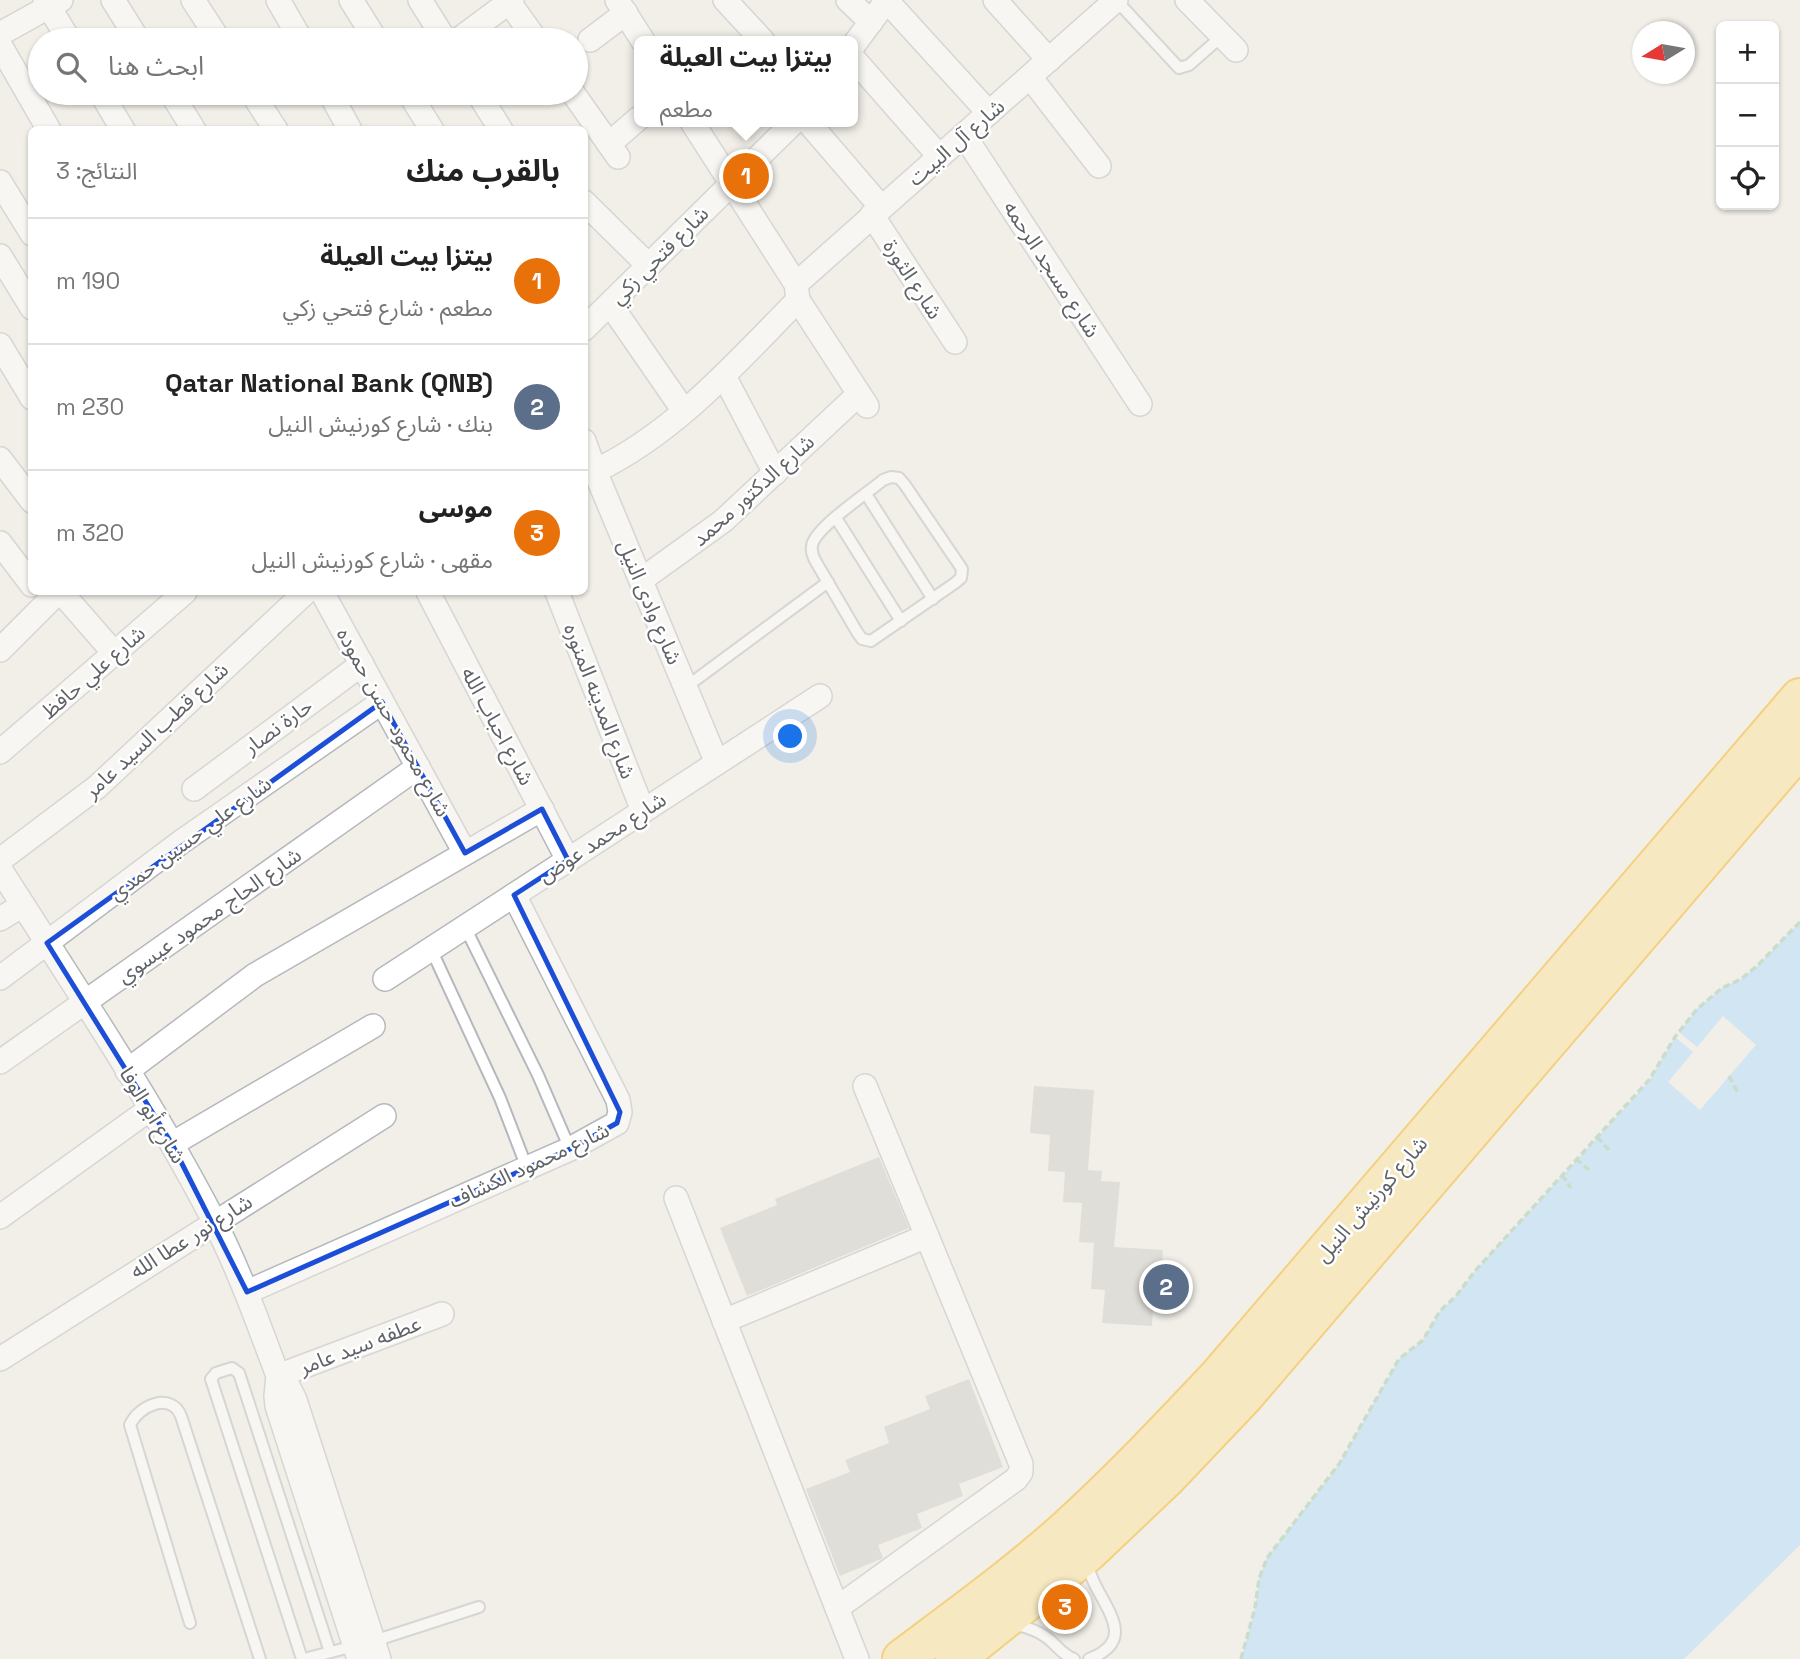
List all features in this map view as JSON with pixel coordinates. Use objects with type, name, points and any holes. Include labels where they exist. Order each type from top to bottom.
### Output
[{"type":"highway","name":"شارع كورنيش النيل","points":[[902,1659],[981,1600],[1066,1530],[1153,1446],[1218,1377],[1800,698]]},
{"type":"highway","name":"شارع كورنيش النيل","points":[[955,1659],[1087,1553],[1167,1477],[1242,1397],[1800,747]]},
{"type":"street","points":[[113,0],[130,28]]},
{"type":"street","points":[[193,0],[211,28]]},
{"type":"street","points":[[278,0],[294,28]]},
{"type":"street","points":[[351,0],[368,28]]},
{"type":"street","points":[[420,0],[438,28]]},
{"type":"street","points":[[725,0],[758,36]]},
{"type":"street","points":[[848,0],[871,22]]},
{"type":"street","points":[[858,39],[887,0],[989,113]]},
{"type":"street","points":[[995,0],[1049,60]]},
{"type":"street","name":"شارع آل البيت","points":[[594,471],[622,458],[684,411],[723,376],[797,292],[877,211],[1116,0]]},
{"type":"street","points":[[1187,0],[1229,43]]},
{"type":"street","points":[[0,34],[51,2],[63,28]]},
{"type":"street","points":[[473,28],[506,2],[527,28]]},
{"type":"street","points":[[590,40],[623,5],[640,36]]},
{"type":"street","points":[[0,45],[28,94]]},
{"type":"street","points":[[858,64],[939,156]]},
{"type":"street","points":[[1030,77],[1099,166]]},
{"type":"street","points":[[35,105],[47,126]]},
{"type":"street","points":[[108,105],[121,126]]},
{"type":"street","points":[[178,105],[192,126]]},
{"type":"street","points":[[260,105],[273,126]]},
{"type":"street","points":[[336,105],[348,126]]},
{"type":"street","points":[[416,105],[430,126]]},
{"type":"street","points":[[485,105],[499,126]]},
{"type":"street","points":[[582,105],[614,150],[634,124]]},
{"type":"street","points":[[695,127],[797,292]]},
{"type":"street","name":"شارع فتحي زكي","points":[[588,326],[789,127]]},
{"type":"street","name":"شارع الثورة","points":[[812,127],[877,211],[955,342]]},
{"type":"street","name":"شارع مسجد الرحمه","points":[[964,135],[1140,404]]},
{"type":"street","points":[[0,182],[28,228]]},
{"type":"street","points":[[588,206],[649,266]]},
{"type":"street","points":[[0,256],[28,302]]},
{"type":"street","name":"شارع الدكتور محمد","points":[[641,580],[723,521],[775,473],[863,400],[797,292]]},
{"type":"street","points":[[610,304],[684,411]]},
{"type":"street","points":[[0,345],[28,391]]},
{"type":"street","points":[[723,376],[775,473]]},
{"type":"street","name":"شارع وادى النيل","points":[[588,453],[717,763]]},
{"type":"street","points":[[0,459],[28,496]]},
{"type":"street","points":[[3,553],[28,581]]},
{"type":"street","points":[[0,650],[50,595],[115,654]]},
{"type":"street","name":"شارع علي حافظ","points":[[0,752],[182,595]]},
{"type":"street","name":"شارع قطب السيد عامر","points":[[0,860],[97,788],[303,595]]},
{"type":"street","name":"شارع محمود حسن حموده","points":[[324,595],[465,853]]},
{"type":"street","name":"شارع احباب الله","points":[[430,595],[568,860]]},
{"type":"street","name":"شارع المدينه المنوره","points":[[558,595],[643,811]]},
{"type":"street","name":"حارة نصار","points":[[194,789],[362,664]]},
{"type":"street","name":"شارع محمد عوض","points":[[385,979],[820,696]]},
{"type":"street","name":"شارع علي حسين حمدي","points":[[0,978],[181,842],[382,702]]},
{"type":"street","name":"شارع الحاج محمود عيسوي","points":[[0,1062],[418,767]]},
{"type":"street","points":[[127,1071],[255,975],[542,809]]},
{"type":"street","name":"شارع أبو الوفا","points":[[0,869],[172,1144],[214,1221],[247,1292],[278,1376],[277,1406],[366,1651]]},
{"type":"street","name":"شارع محمود الكشاف","points":[[247,1292],[570,1150],[617,1123],[620,1112],[618,1100],[514,895]]},
{"type":"street","points":[[0,919],[23,905]]},
{"type":"street","points":[[172,1144],[373,1026]]},
{"type":"street","points":[[837,1608],[1016,1479],[1021,1464],[865,1086]]},
{"type":"street","points":[[0,1217],[150,1109]]},
{"type":"street","name":"شارع نور عطا الله","points":[[0,1359],[214,1221],[384,1116]]},
{"type":"street","points":[[676,1198],[857,1659]]},
{"type":"street","points":[[724,1321],[927,1236]]},
{"type":"street","name":"عطفه سيد عامر","points":[[278,1376],[442,1314]]},
{"type":"lane","points":[[1116,0],[1180,68],[1229,43]]},
{"type":"lane","points":[[891,477],[900,478],[962,569],[961,578],[871,641],[862,639],[812,554],[815,537],[866,494],[891,477]]},
{"type":"lane","points":[[866,494],[933,598]]},
{"type":"lane","points":[[836,518],[901,621]]},
{"type":"lane","points":[[686,687],[828,582]]},
{"type":"lane","points":[[465,927],[538,1075],[570,1150]]},
{"type":"lane","points":[[431,949],[500,1098],[527,1168]]},
{"type":"lane","points":[[325,1655],[239,1373],[232,1368],[216,1373],[211,1379],[303,1659],[366,1651],[479,1607]]},
{"type":"lane","points":[[190,1623],[130,1424],[134,1415],[161,1403],[170,1403],[177,1408],[181,1416],[260,1659]]},
{"type":"lane","points":[[1087,1553],[1093,1584],[1108,1606],[1116,1627],[1107,1648],[1099,1656],[1090,1659]]},
{"type":"lane","points":[[1000,1625],[1018,1625],[1035,1630],[1050,1640],[1065,1656],[1074,1659]]},
{"type":"path","points":[[1241,1659],[1255,1608],[1259,1579],[1267,1558],[1339,1464],[1399,1359],[1423,1340],[1440,1311],[1649,1080],[1675,1037],[1698,1009],[1722,988],[1741,979],[1800,922]]},
{"type":"path","points":[[1729,1076],[1738,1093]]},
{"type":"path","points":[[1597,1136],[1610,1151]]},
{"type":"path","points":[[1576,1159],[1589,1170]]},
{"type":"path","points":[[1562,1175],[1571,1188]]},
{"type":"highlighted area","points":[[382,702],[465,853],[542,809],[568,860],[514,895],[620,1112],[617,1123],[570,1149],[247,1292],[172,1144],[47,943]]},
{"type":"water","points":[[1800,922],[1800,1545],[1684,1659],[1241,1659],[1255,1608],[1259,1579],[1267,1558],[1339,1464],[1399,1359],[1423,1340],[1440,1311],[1649,1081],[1675,1037],[1697,1009],[1722,988],[1741,979],[1757,966]]},
{"type":"pier","points":[[1723,1016],[1756,1045],[1700,1110],[1668,1082],[1693,1052],[1675,1037],[1679,1032],[1697,1047]]},
{"type":"building","points":[[1034,1086],[1094,1090],[1088,1170],[1102,1171],[1101,1181],[1120,1182],[1114,1247],[1163,1250],[1162,1265],[1175,1266],[1173,1290],[1154,1289],[1152,1326],[1102,1323],[1105,1290],[1091,1289],[1094,1243],[1079,1242],[1082,1203],[1063,1202],[1065,1172],[1048,1171],[1050,1135],[1030,1133]]},
{"type":"building","points":[[879,1157],[909,1228],[747,1296],[720,1228],[777,1205],[775,1199]]},
{"type":"building","points":[[969,1379],[1003,1467],[959,1484],[963,1496],[917,1514],[922,1528],[878,1545],[883,1558],[840,1576],[806,1489],[850,1472],[845,1460],[889,1443],[884,1427],[930,1409],[925,1396]]},
{"type":"place","name":"بيتزا بيت العيلة","points":[[746,176]]},
{"type":"place","name":"Qatar National Bank (QNB)","points":[[1166,1287]]},
{"type":"place","name":"موسى","points":[[1065,1607]]}]
